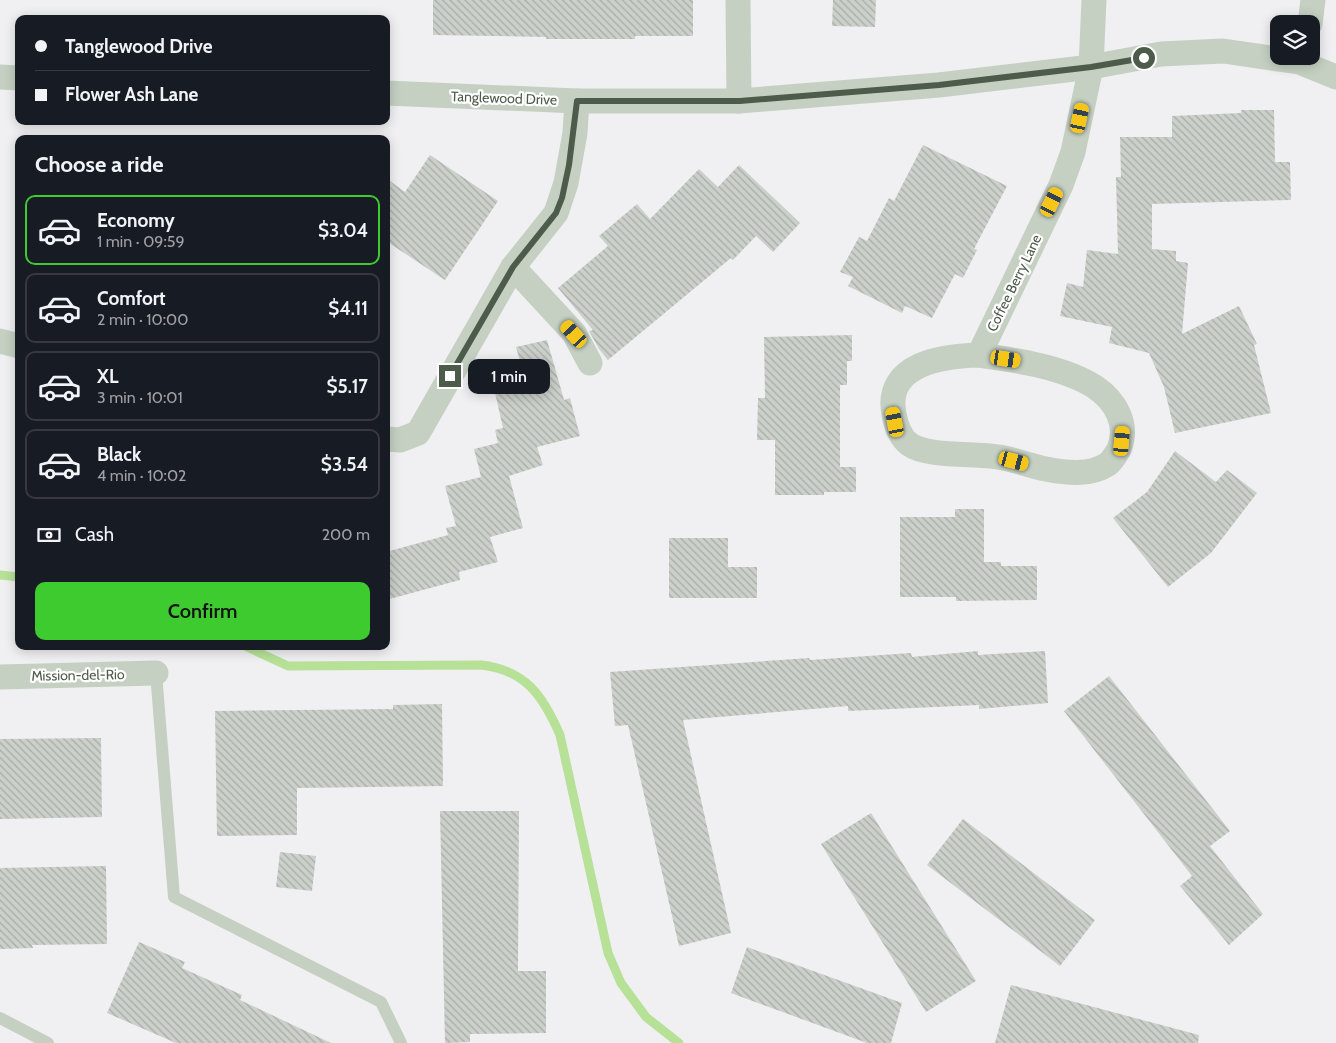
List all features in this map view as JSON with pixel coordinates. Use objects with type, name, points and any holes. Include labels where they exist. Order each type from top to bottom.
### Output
[{"type":"street","points":[[738,0],[740,101]]},
{"type":"street","name":"Coffee Berry Lane","points":[[979,355],[1061,185],[1073,152],[1091,67],[1094,0]]},
{"type":"street","points":[[1311,15],[1313,0]]},
{"type":"street","name":"Tanglewood Drive","points":[[390,93],[577,101],[740,101],[939,85],[1091,67],[1161,54],[1223,50],[1270,55]]},
{"type":"street","name":"Tanglewood Drive","points":[[1312,65],[1336,77]]},
{"type":"street","points":[[0,77],[15,78]]},
{"type":"street","points":[[390,439],[410,438],[418,433],[513,267],[548,224],[562,198],[575,133],[577,101]]},
{"type":"street","points":[[513,267],[574,334],[590,363]]},
{"type":"street","points":[[0,341],[15,345]]},
{"type":"street","points":[[979,355],[1043,367],[1095,388],[1112,403],[1121,418],[1123,428],[1122,441],[1110,463],[1097,470],[1066,472],[998,457],[933,452],[910,445],[900,434],[893,409],[896,390],[902,379],[930,360],[946,356],[979,355]]},
{"type":"street","name":"Mission-del-Rio","points":[[0,677],[156,673]]},
{"type":"lane","points":[[156,673],[174,897],[381,1002],[401,1043]]},
{"type":"lane","points":[[0,1018],[48,1043]]},
{"type":"building","points":[[433,0],[693,0],[693,36],[635,36],[635,39],[546,39],[546,37],[433,35]]},
{"type":"building","points":[[833,0],[876,0],[875,27],[832,26]]},
{"type":"building","points":[[1241,110],[1274,110],[1275,162],[1290,162],[1291,200],[1152,204],[1152,249],[1176,251],[1176,261],[1188,263],[1182,334],[1239,306],[1257,344],[1254,345],[1271,413],[1175,433],[1164,387],[1149,353],[1109,343],[1112,327],[1060,316],[1067,283],[1083,287],[1087,250],[1118,254],[1116,177],[1121,177],[1120,137],[1172,137],[1172,116],[1241,113]]},
{"type":"building","points":[[923,145],[1007,186],[974,249],[977,250],[963,278],[955,274],[932,318],[905,306],[902,313],[848,286],[853,277],[840,272],[859,237],[867,241],[889,198],[894,201]]},
{"type":"building","points":[[430,155],[498,201],[445,280],[390,244],[390,181],[405,192]]},
{"type":"building","points":[[739,165],[800,223],[773,252],[756,236],[733,260],[731,258],[608,360],[589,331],[593,330],[558,288],[608,246],[599,236],[637,204],[650,219],[699,169],[718,187]]},
{"type":"building","points":[[852,335],[852,361],[847,361],[847,385],[840,385],[840,467],[856,467],[856,492],[824,492],[824,495],[775,495],[775,440],[757,440],[758,398],[765,398],[764,337]]},
{"type":"building","points":[[547,340],[564,400],[570,398],[580,436],[537,447],[543,465],[509,476],[523,528],[490,537],[498,562],[459,572],[460,580],[390,599],[390,551],[448,535],[446,528],[456,526],[445,486],[481,477],[474,449],[498,443],[495,430],[503,428],[494,388],[525,380],[516,347]]},
{"type":"building","points":[[1175,451],[1216,482],[1227,470],[1257,493],[1211,553],[1168,587],[1113,518],[1147,492]]},
{"type":"building","points":[[955,509],[984,509],[984,562],[1001,562],[1001,566],[1037,566],[1037,600],[956,601],[956,597],[900,597],[900,517],[955,517]]},
{"type":"building","points":[[669,538],[728,538],[728,567],[757,567],[757,598],[669,598]]},
{"type":"building","points":[[978,651],[978,655],[1045,651],[1048,703],[979,709],[979,705],[848,711],[848,706],[683,720],[731,933],[679,946],[628,725],[615,726],[610,672],[809,658],[810,660],[911,653],[912,657]]},
{"type":"building","points":[[1109,676],[1230,831],[1210,846],[1263,914],[1229,945],[1180,886],[1192,876],[1064,711]]},
{"type":"building","points":[[442,704],[443,786],[297,788],[297,835],[217,836],[215,711],[393,709],[393,705]]},
{"type":"building","points":[[101,738],[102,817],[0,819],[0,739]]},
{"type":"building","points":[[440,811],[519,811],[518,971],[546,971],[546,1033],[470,1034],[470,1042],[445,1043]]},
{"type":"building","points":[[871,813],[976,981],[926,1012],[821,844]]},
{"type":"building","points":[[963,819],[1095,920],[1060,966],[927,865]]},
{"type":"building","points":[[280,852],[316,856],[312,891],[276,887]]},
{"type":"building","points":[[106,866],[107,944],[32,945],[33,948],[0,949],[0,868]]},
{"type":"building","points":[[139,942],[185,962],[182,968],[242,995],[240,1000],[331,1043],[176,1043],[107,1013]]},
{"type":"building","points":[[747,947],[902,1003],[891,1043],[867,1043],[731,993]]},
{"type":"building","points":[[1011,985],[1199,1035],[1198,1043],[995,1043]]},
{"type":"waterway","points":[[0,575],[15,577]]},
{"type":"waterway","points":[[254,650],[288,666],[481,665],[510,673],[531,687],[547,708],[560,735],[608,953],[621,983],[646,1017],[679,1043]]},
{"type":"route","points":[[450,376],[513,267],[556,213],[562,198],[575,133],[577,101],[740,101],[939,85],[1091,67],[1144,58]]}]
